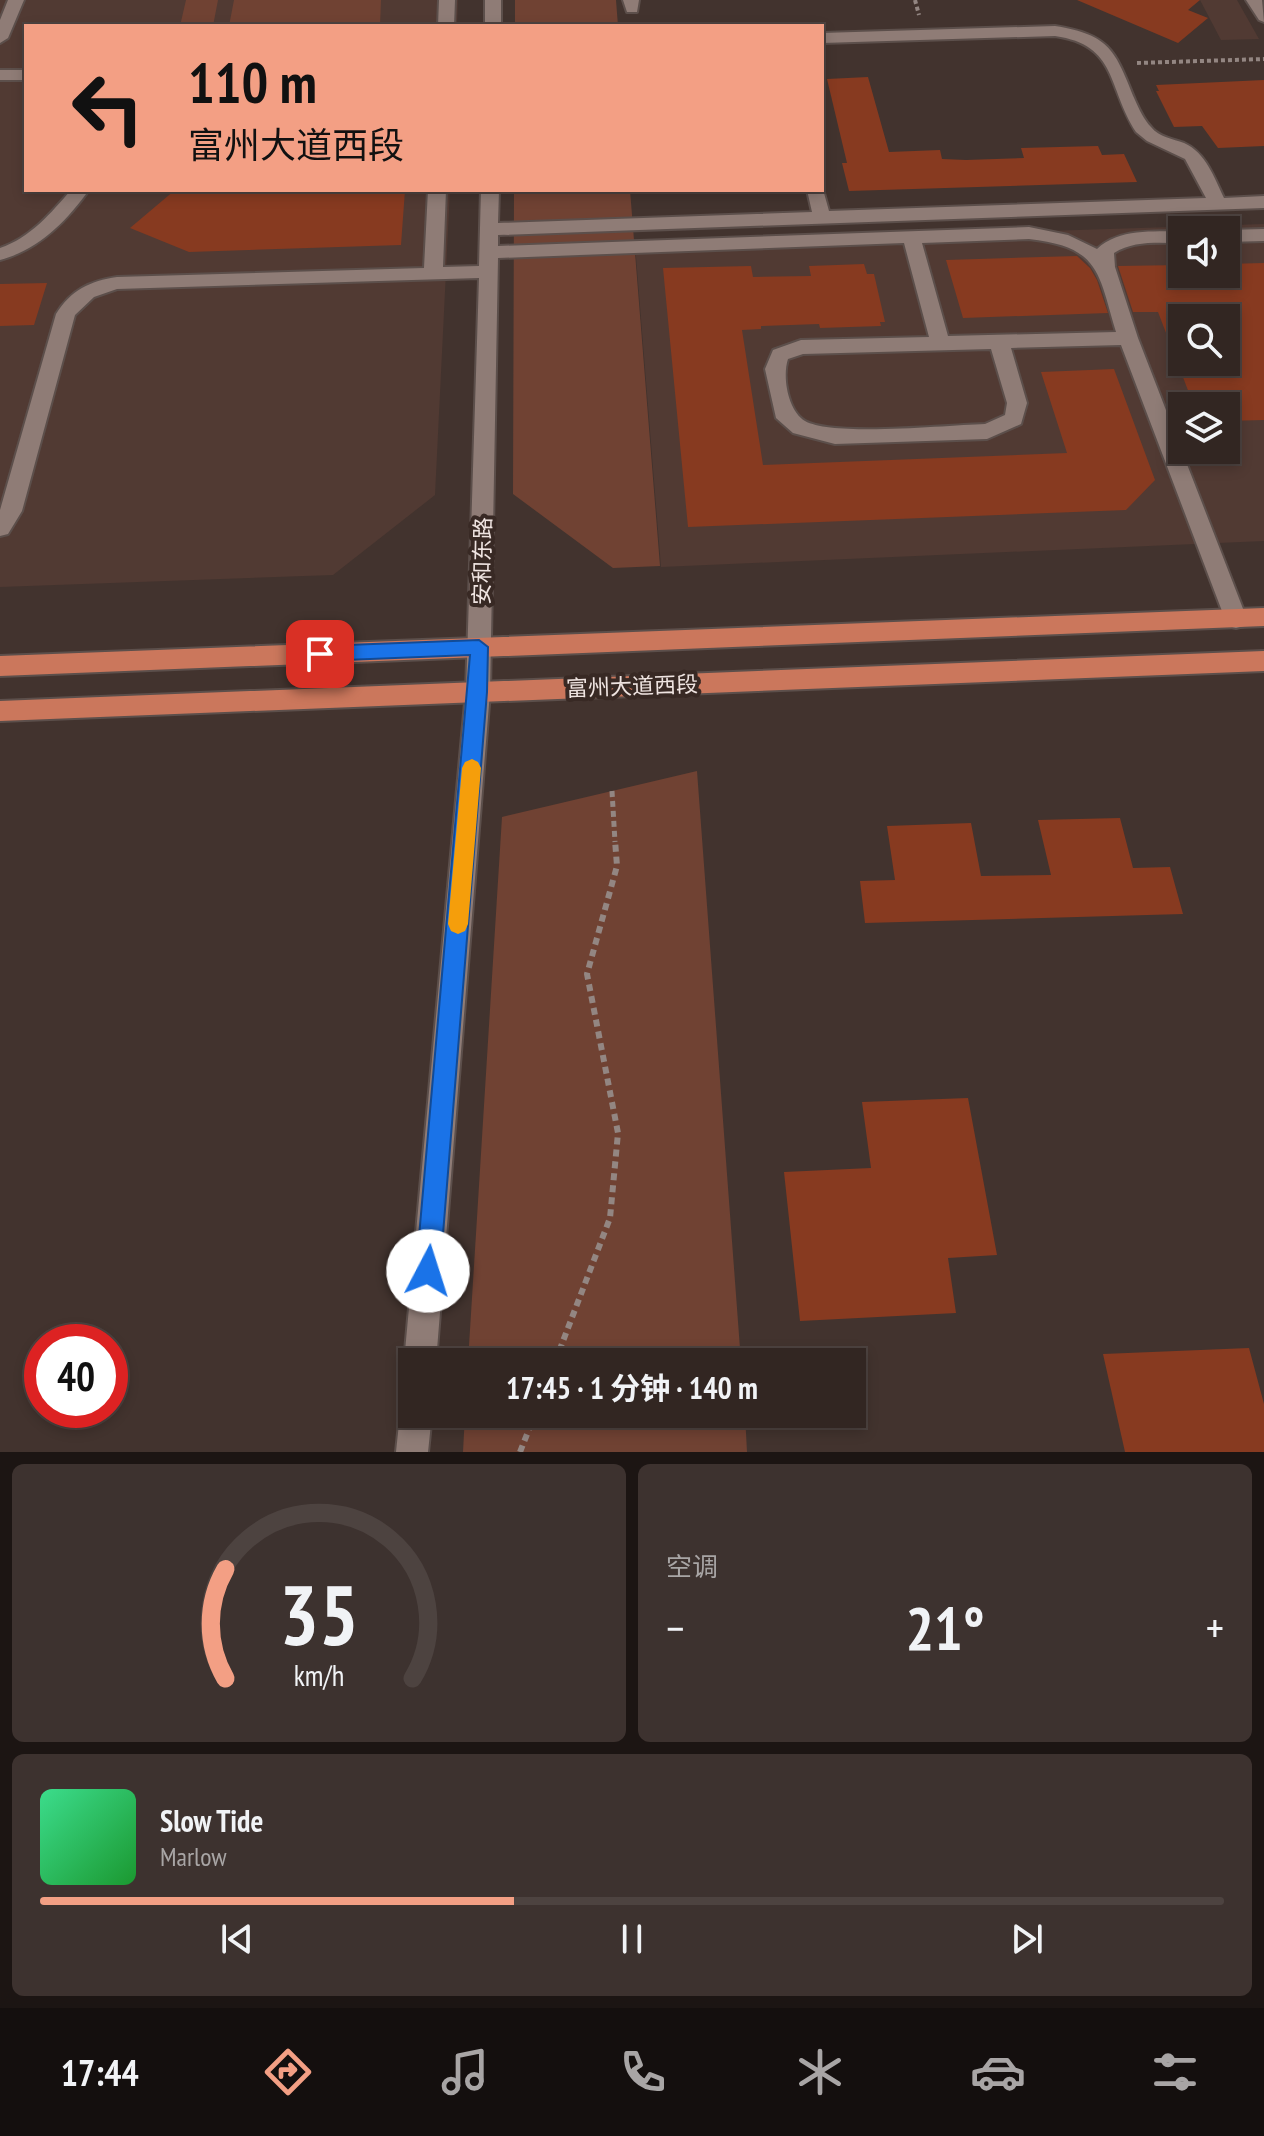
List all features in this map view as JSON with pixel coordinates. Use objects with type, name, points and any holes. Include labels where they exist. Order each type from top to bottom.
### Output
[{"type":"main road","name":"富州大道西段","points":[[0,666],[1264,617]]},
{"type":"main road","name":"富州大道西段","points":[[0,711],[1264,661]]},
{"type":"street","points":[[0,38],[16,0]]},
{"type":"street","points":[[446,24],[447,0]]},
{"type":"street","points":[[493,0],[493,24]]},
{"type":"street","points":[[1254,0],[1264,17]]},
{"type":"street","points":[[824,38],[1067,31],[1094,38],[1106,49],[1142,128],[1156,139],[1192,156],[1218,204]]},
{"type":"street","points":[[0,75],[24,75]]},
{"type":"street","points":[[0,254],[12,251],[31,239],[78,192]]},
{"type":"street","points":[[433,274],[437,192]]},
{"type":"street","name":"安和东路","points":[[421,1348],[478,692],[490,192]]},
{"type":"street","points":[[816,192],[822,218]]},
{"type":"street","points":[[490,229],[1264,202]]},
{"type":"street","points":[[0,528],[11,511],[66,314],[73,301],[87,290],[117,283],[433,274],[489,262],[911,237],[1043,234],[1078,243],[1106,267]]},
{"type":"street","points":[[1240,236],[1264,235]]},
{"type":"street","points":[[911,237],[940,343]]},
{"type":"street","points":[[1168,238],[1115,242],[1105,251],[1106,267],[1128,338],[1236,619]]},
{"type":"street","points":[[999,341],[1017,403],[1014,419],[1002,427],[987,431],[835,436],[800,428],[783,413],[775,369],[780,355],[787,350],[801,347],[999,341],[1128,338]]},
{"type":"street","points":[[412,1452],[415,1428]]},
{"type":"path","points":[[1112,63],[1264,59]]},
{"type":"path","points":[[560,1348],[610,1218],[618,1133],[587,974],[617,866],[612,791]]},
{"type":"path","points":[[520,1452],[529,1428]]},
{"type":"shaded area","points":[[0,0],[458,0],[457,24],[24,24],[24,192],[450,192],[435,495],[333,575],[0,587]]},
{"type":"shaded area","points":[[186,0],[218,0],[213,24],[180,24]]},
{"type":"shaded area","points":[[234,0],[381,0],[380,24],[229,24]]},
{"type":"shaded area","points":[[515,0],[616,0],[618,24],[515,24]]},
{"type":"shaded area","points":[[1200,0],[1237,0],[1259,39],[1221,40]]},
{"type":"shaded area","points":[[514,192],[630,192],[660,566],[613,568],[513,494]]},
{"type":"shaded area","points":[[1264,224],[1264,541],[661,567],[635,244],[1168,227],[1168,288],[1240,288],[1240,225]]},
{"type":"shaded area","points":[[697,771],[740,1348],[469,1348],[502,817]]},
{"type":"shaded area","points":[[464,1428],[746,1428],[747,1452],[463,1452]]},
{"type":"building","points":[[1077,0],[1200,0],[1188,10],[1208,18],[1178,43]]},
{"type":"building","points":[[868,77],[889,152],[940,150],[942,159],[966,160],[1024,158],[1021,148],[1098,146],[1102,155],[1124,154],[1137,182],[849,191],[842,163],[847,163],[827,79]]},
{"type":"building","points":[[1264,80],[1264,146],[1218,148],[1202,126],[1174,127],[1156,91],[1159,91],[1156,85]]},
{"type":"building","points":[[173,192],[405,192],[401,245],[189,252],[130,228]]},
{"type":"building","points":[[1077,256],[1097,280],[1108,313],[963,318],[946,260]]},
{"type":"building","points":[[1264,263],[1264,420],[1240,421],[1240,392],[1189,392],[1183,376],[1240,376],[1240,304],[1168,304],[1168,338],[1158,312],[1133,312],[1118,266],[1168,265],[1168,288],[1240,288],[1240,264]]},
{"type":"building","points":[[864,264],[867,274],[874,274],[885,322],[880,322],[881,326],[820,328],[819,324],[761,326],[761,329],[742,330],[763,465],[1067,453],[1041,372],[1114,369],[1155,480],[1126,510],[688,527],[663,268],[751,266],[753,277],[811,276],[809,266]]},
{"type":"building","points":[[47,283],[34,325],[0,326],[0,284]]},
{"type":"building","points":[[1120,818],[1133,868],[1170,867],[1183,914],[865,923],[860,881],[895,880],[887,826],[971,823],[981,876],[1051,875],[1038,820]]},
{"type":"building","points":[[968,1098],[997,1255],[948,1258],[956,1313],[800,1321],[784,1172],[871,1168],[862,1102]]},
{"type":"building","points":[[1249,1348],[1264,1404],[1264,1452],[1125,1452],[1103,1354]]},
{"type":"slow traffic","points":[[458,924],[472,768]]},
{"type":"route","points":[[320,654],[479,647],[478,692],[428,1271]]}]
